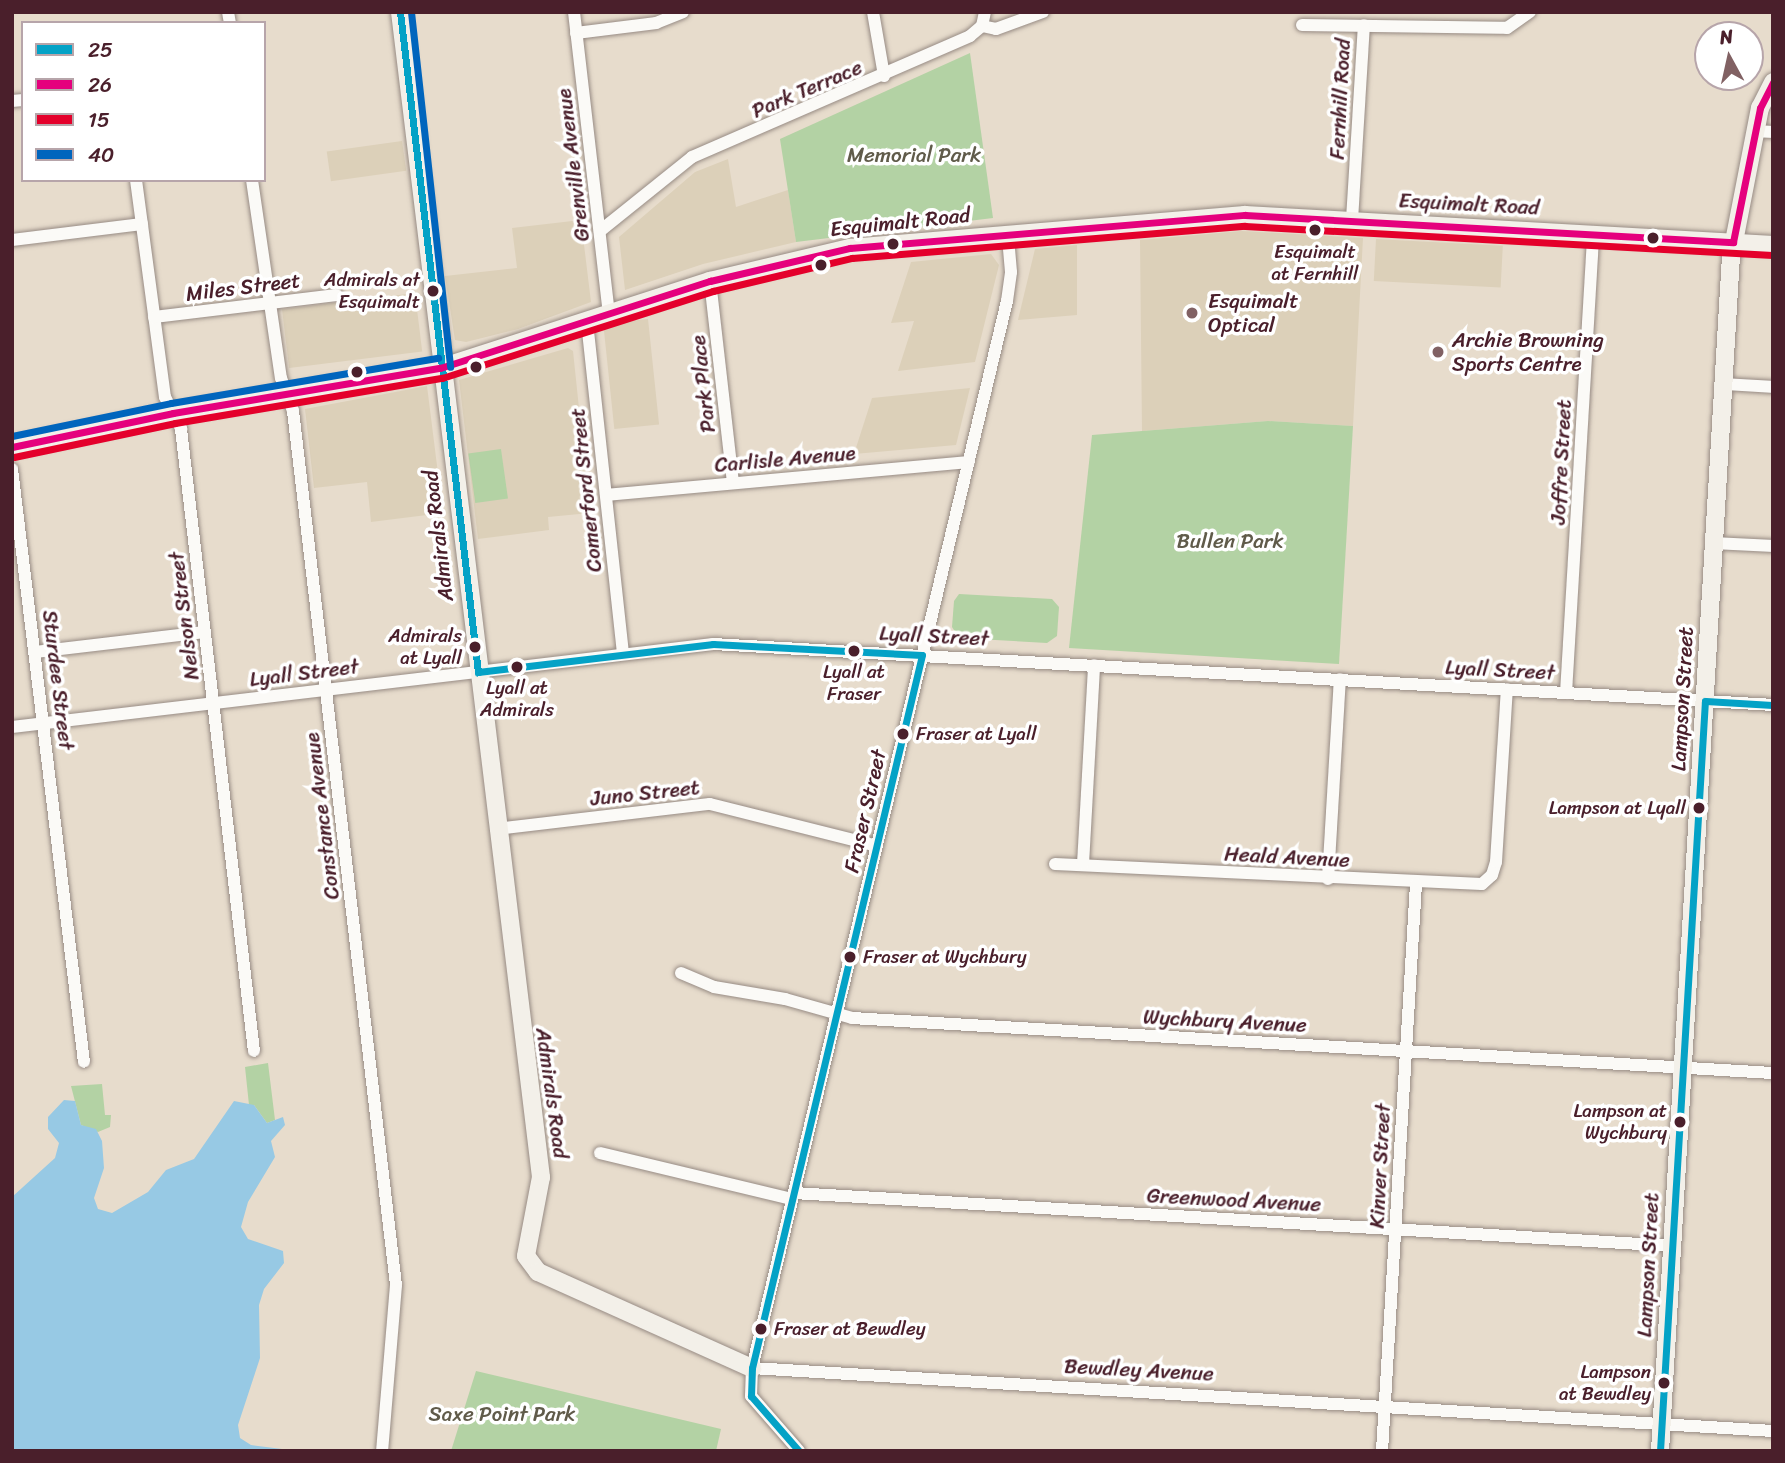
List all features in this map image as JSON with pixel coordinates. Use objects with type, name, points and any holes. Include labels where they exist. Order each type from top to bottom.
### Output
[{"type":"street","name":"Admirals Road","points":[[400,12],[440,368],[541,1177],[540,1200],[526,1245],[527,1261]]},
{"type":"street","name":"Grenville Avenue","points":[[573,12],[609,314]]},
{"type":"street","points":[[576,33],[656,23],[683,12]]},
{"type":"street","points":[[873,12],[884,76]]},
{"type":"street","points":[[982,26],[985,12]]},
{"type":"street","name":"Park Terrace","points":[[600,231],[692,157],[884,76],[970,36],[982,26],[1004,27],[1043,12]]},
{"type":"street","name":"Fernhill Road","points":[[1352,220],[1364,25],[1507,28],[1530,12]]},
{"type":"street","points":[[1302,25],[1364,25]]},
{"type":"street","name":"Lampson Street","points":[[1660,1451],[1733,242],[1754,131],[1773,82]]},
{"type":"street","points":[[1754,131],[1773,132]]},
{"type":"street","name":"Nelson Street","points":[[136,182],[165,397],[181,429],[254,1051]]},
{"type":"street","name":"Constance Avenue","points":[[252,182],[269,303],[286,395],[293,411],[396,1285],[382,1451]]},
{"type":"street","name":"Esquimalt Road","points":[[12,447],[173,413],[440,368],[710,281],[826,251],[1219,216],[1352,220],[1773,245]]},
{"type":"street","points":[[12,240],[142,224]]},
{"type":"street","name":"Fraser Street","points":[[799,1451],[751,1396],[752,1368],[1010,284],[1008,234]]},
{"type":"street","name":"Joffre Street","points":[[1566,693],[1593,234]]},
{"type":"street","name":"Park Place","points":[[710,281],[733,483]]},
{"type":"street","name":"Miles Street","points":[[154,317],[337,295]]},
{"type":"street","name":"Comerford Street","points":[[587,322],[623,654]]},
{"type":"street","points":[[1724,384],[1773,387]]},
{"type":"street","name":"Carlisle Avenue","points":[[606,495],[968,461]]},
{"type":"street","name":"Sturdee Street","points":[[12,469],[84,1062]]},
{"type":"street","points":[[1714,543],[1773,546]]},
{"type":"street","points":[[35,652],[205,632]]},
{"type":"street","name":"Lyall Street","points":[[12,727],[623,654],[741,644],[1773,705]]},
{"type":"street","points":[[1083,864],[1094,665]]},
{"type":"street","points":[[1328,878],[1340,679]]},
{"type":"street","name":"Heald Avenue","points":[[1055,864],[1469,887],[1488,880],[1496,862],[1507,689]]},
{"type":"street","name":"Juno Street","points":[[496,829],[710,804],[877,846]]},
{"type":"street","name":"Kinver Street","points":[[1382,1451],[1416,884]]},
{"type":"street","name":"Wychbury Avenue","points":[[681,973],[714,987],[852,1018],[1773,1073]]},
{"type":"street","name":"Greenwood Avenue","points":[[600,1153],[793,1196],[1672,1246]]},
{"type":"street","name":"Bewdley Avenue","points":[[527,1261],[538,1272],[752,1368],[1773,1431]]},
{"type":"shaded area","points":[[402,141],[406,171],[331,181],[327,152]]},
{"type":"shaded area","points":[[728,159],[736,207],[788,190],[796,242],[703,264],[625,290],[619,237],[695,172]]},
{"type":"shaded area","points":[[581,220],[591,302],[518,329],[466,342],[455,340],[445,276],[517,268],[512,228]]},
{"type":"shaded area","points":[[1242,231],[1363,238],[1353,426],[1268,421],[1142,431],[1140,240]]},
{"type":"shaded area","points":[[1376,239],[1503,246],[1501,288],[1374,281]]},
{"type":"shaded area","points":[[1077,245],[1077,315],[1018,320],[1035,249]]},
{"type":"shaded area","points":[[991,254],[999,265],[975,362],[898,371],[914,321],[891,323],[911,262]]},
{"type":"shaded area","points":[[415,293],[422,352],[289,368],[282,309]]},
{"type":"shaded area","points":[[648,319],[659,424],[614,429],[603,324]]},
{"type":"shaded area","points":[[568,348],[573,351],[590,513],[548,517],[549,530],[478,539],[459,380]]},
{"type":"shaded area","points":[[427,386],[443,513],[371,522],[367,482],[314,488],[305,409]]},
{"type":"shaded area","points":[[970,388],[956,445],[854,454],[872,398]]},
{"type":"green space","name":"Memorial Park","points":[[970,53],[993,218],[796,242],[780,139]]},
{"type":"green space","name":"Bullen Park","points":[[1268,421],[1353,426],[1339,664],[1069,648],[1092,435]]},
{"type":"green space","points":[[501,449],[508,499],[475,503],[468,454]]},
{"type":"green space","points":[[959,594],[1052,599],[1059,607],[1057,636],[1047,643],[959,638],[952,627],[954,601]]},
{"type":"green space","points":[[268,1063],[275,1120],[267,1123],[254,1105],[249,1105],[245,1067]]},
{"type":"green space","points":[[102,1084],[105,1115],[111,1115],[110,1127],[98,1132],[81,1125],[71,1086]]},
{"type":"green space","name":"Saxe Point Park","points":[[476,1371],[721,1429],[716,1451],[451,1451]]},
{"type":"water","points":[[64,1100],[75,1101],[81,1125],[96,1129],[102,1141],[104,1168],[94,1198],[98,1209],[112,1213],[148,1192],[166,1170],[194,1159],[234,1101],[254,1105],[267,1123],[283,1117],[285,1125],[271,1141],[275,1157],[248,1202],[241,1227],[248,1239],[283,1251],[284,1263],[264,1289],[259,1305],[260,1358],[238,1425],[240,1438],[251,1445],[298,1451],[12,1451],[12,1197],[55,1158],[59,1143],[48,1129],[48,1117]]},
{"type":"transit line","name":"25","points":[[400,12],[478,672]]},
{"type":"transit line","name":"40","points":[[411,12],[450,367]]},
{"type":"transit line","name":"26","points":[[1733,242],[1760,108],[1773,82]]},
{"type":"transit line","name":"26","points":[[12,447],[173,413],[440,368],[710,281],[850,248],[1245,215],[1733,242]]},
{"type":"transit line","name":"15","points":[[14,457],[175,423],[442,378],[713,291],[852,258],[1245,226],[1772,255]]},
{"type":"transit line","name":"40","points":[[12,436],[171,403],[438,358]]},
{"type":"transit line","name":"25","points":[[478,672],[713,644],[922,655]]},
{"type":"transit line","name":"25","points":[[751,1396],[752,1368],[922,655]]},
{"type":"transit line","name":"25","points":[[1705,701],[1773,705]]},
{"type":"transit line","name":"25","points":[[1660,1451],[1705,701]]},
{"type":"transit line","name":"25","points":[[751,1396],[799,1451]]},
{"type":"place","name":"Esquimalt at Fernhill","points":[[1315,230]]},
{"type":"place","name":"Admirals at Esquimalt","points":[[433,291]]},
{"type":"place","name":"Esquimalt Optical","points":[[1192,313]]},
{"type":"place","name":"Archie Browning Sports Centre","points":[[1438,352]]},
{"type":"place","name":"Admirals at Lyall","points":[[475,647]]},
{"type":"place","name":"Lyall at Fraser","points":[[854,651]]},
{"type":"place","name":"Lyall at Admirals","points":[[517,667]]},
{"type":"place","name":"Fraser at Lyall","points":[[903,734]]},
{"type":"place","name":"Lampson at Lyall","points":[[1699,808]]},
{"type":"place","name":"Fraser at Wychbury","points":[[850,957]]},
{"type":"place","name":"Lampson at Wychbury","points":[[1680,1122]]},
{"type":"place","name":"Fraser at Bewdley","points":[[761,1329]]},
{"type":"place","name":"Lampson at Bewdley","points":[[1664,1383]]}]
